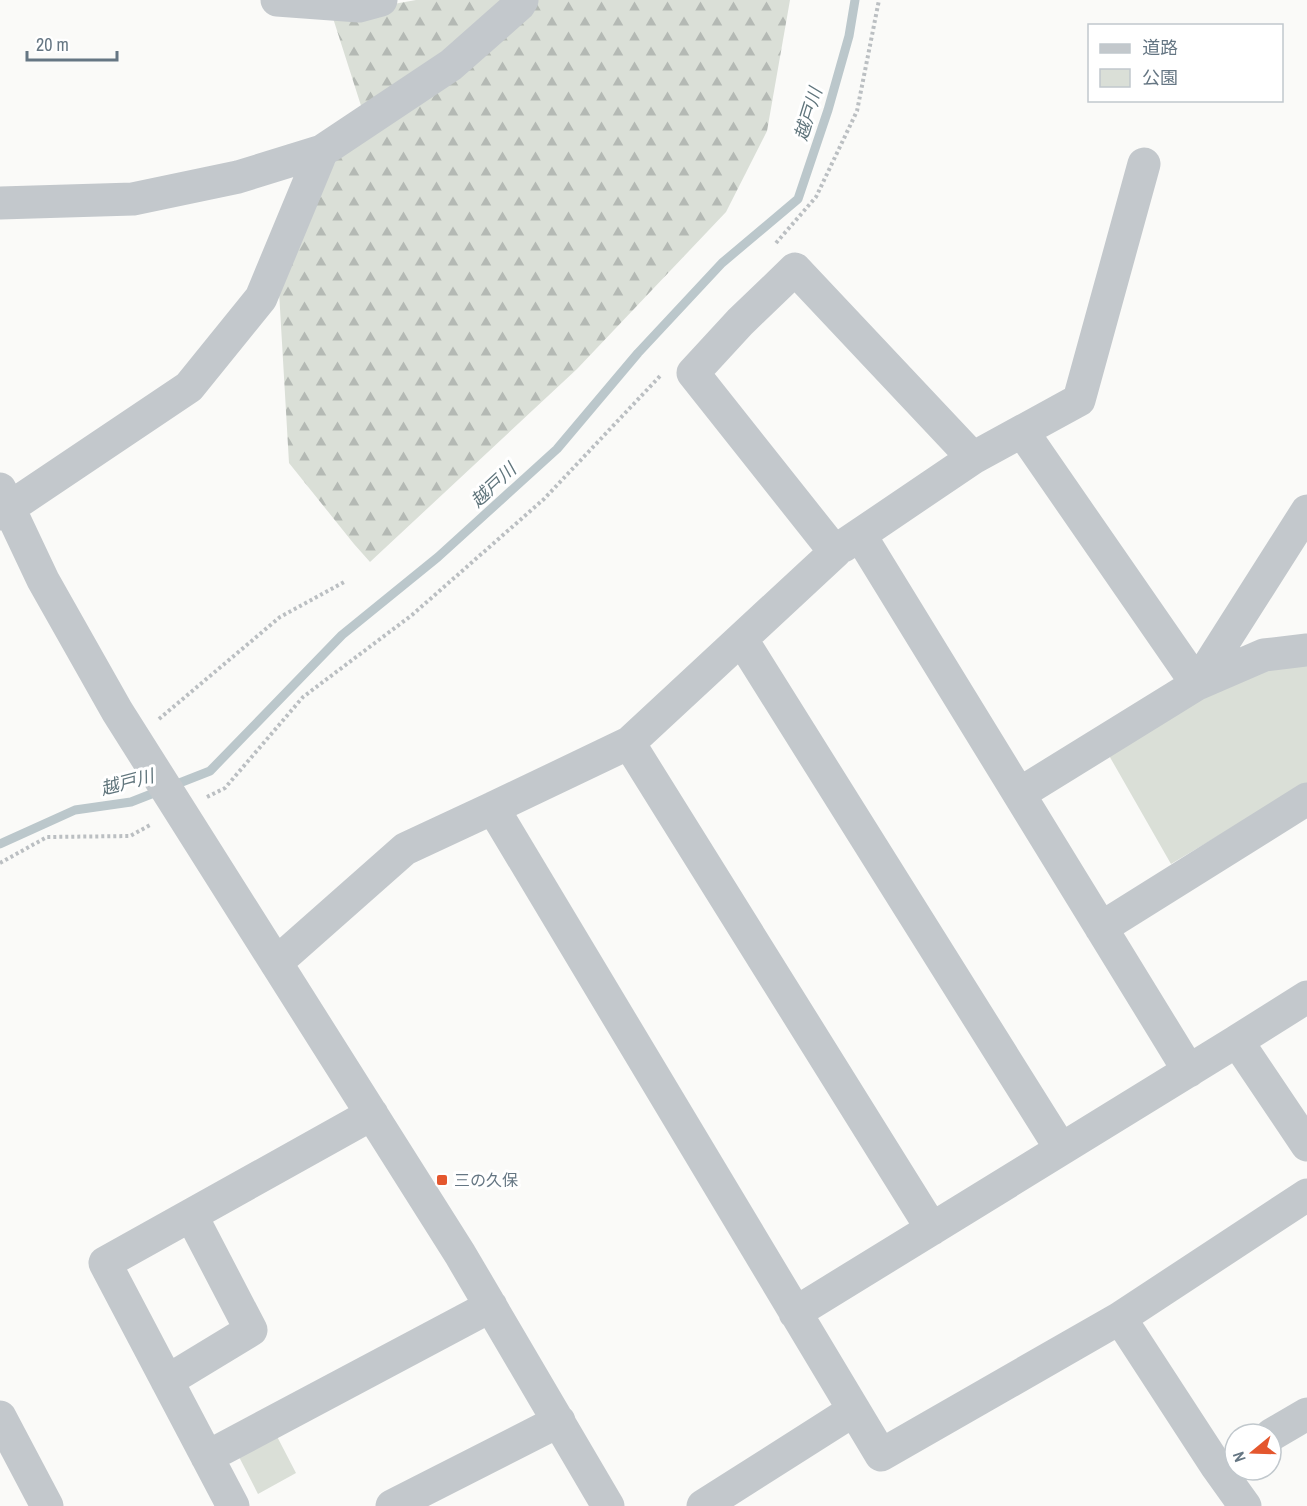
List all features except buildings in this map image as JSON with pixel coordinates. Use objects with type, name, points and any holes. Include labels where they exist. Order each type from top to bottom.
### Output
[{"type":"street","points":[[277,0],[359,6],[381,0]]},
{"type":"street","points":[[0,203],[134,200],[238,177],[322,151],[451,65],[522,0]]},
{"type":"street","points":[[322,151],[261,298],[189,387],[3,504],[117,711],[491,1306],[608,1506]]},
{"type":"street","points":[[276,963],[405,849],[629,743],[847,543],[974,458],[1079,400],[1144,164]]},
{"type":"street","points":[[974,458],[795,269],[740,322],[693,373],[847,543],[1019,794],[1189,1071]]},
{"type":"street","points":[[1022,431],[1197,684]]},
{"type":"street","points":[[1197,684],[1307,511]]},
{"type":"street","points":[[742,640],[1061,1149]]},
{"type":"street","points":[[1019,794],[1197,684],[1264,655],[1307,650]]},
{"type":"street","points":[[629,743],[932,1229]]},
{"type":"street","points":[[1101,928],[1307,799]]},
{"type":"street","points":[[493,808],[881,1455],[1120,1317],[1307,1195]]},
{"type":"street","points":[[795,1313],[1307,998]]},
{"type":"street","points":[[1237,1041],[1307,1145]]},
{"type":"street","points":[[233,1506],[105,1263],[372,1114]]},
{"type":"street","points":[[167,1381],[251,1330],[191,1215]]},
{"type":"street","points":[[207,1457],[491,1306]]},
{"type":"street","points":[[1120,1317],[1223,1458]]},
{"type":"street","points":[[703,1506],[854,1410]]},
{"type":"street","points":[[1283,1428],[1307,1414]]},
{"type":"street","points":[[0,1417],[47,1506]]},
{"type":"street","points":[[392,1506],[559,1421]]},
{"type":"street","points":[[1232,1482],[1238,1504]]},
{"type":"path","points":[[770,249],[816,197],[857,111],[879,0]]},
{"type":"path","points":[[0,863],[47,837],[130,836],[225,788],[303,697],[412,615],[544,500],[663,372]]},
{"type":"path","points":[[137,742],[280,617],[346,580]]},
{"type":"green space","points":[[416,0],[790,0],[767,131],[726,212],[577,369],[370,562],[289,463],[277,257],[364,115],[332,15]]},
{"type":"green space","points":[[1307,649],[1307,783],[1171,864],[1107,752],[1264,655]]},
{"type":"green space","points":[[270,1423],[296,1473],[258,1494],[237,1453]]},
{"type":"waterway","name":"越戸川","points":[[0,844],[75,810],[131,802],[210,771],[342,635],[438,557],[557,449],[638,353],[722,263],[798,199],[828,110],[849,36],[855,0]]},
{"type":"place","name":"三の久保","points":[[442,1180]]}]
